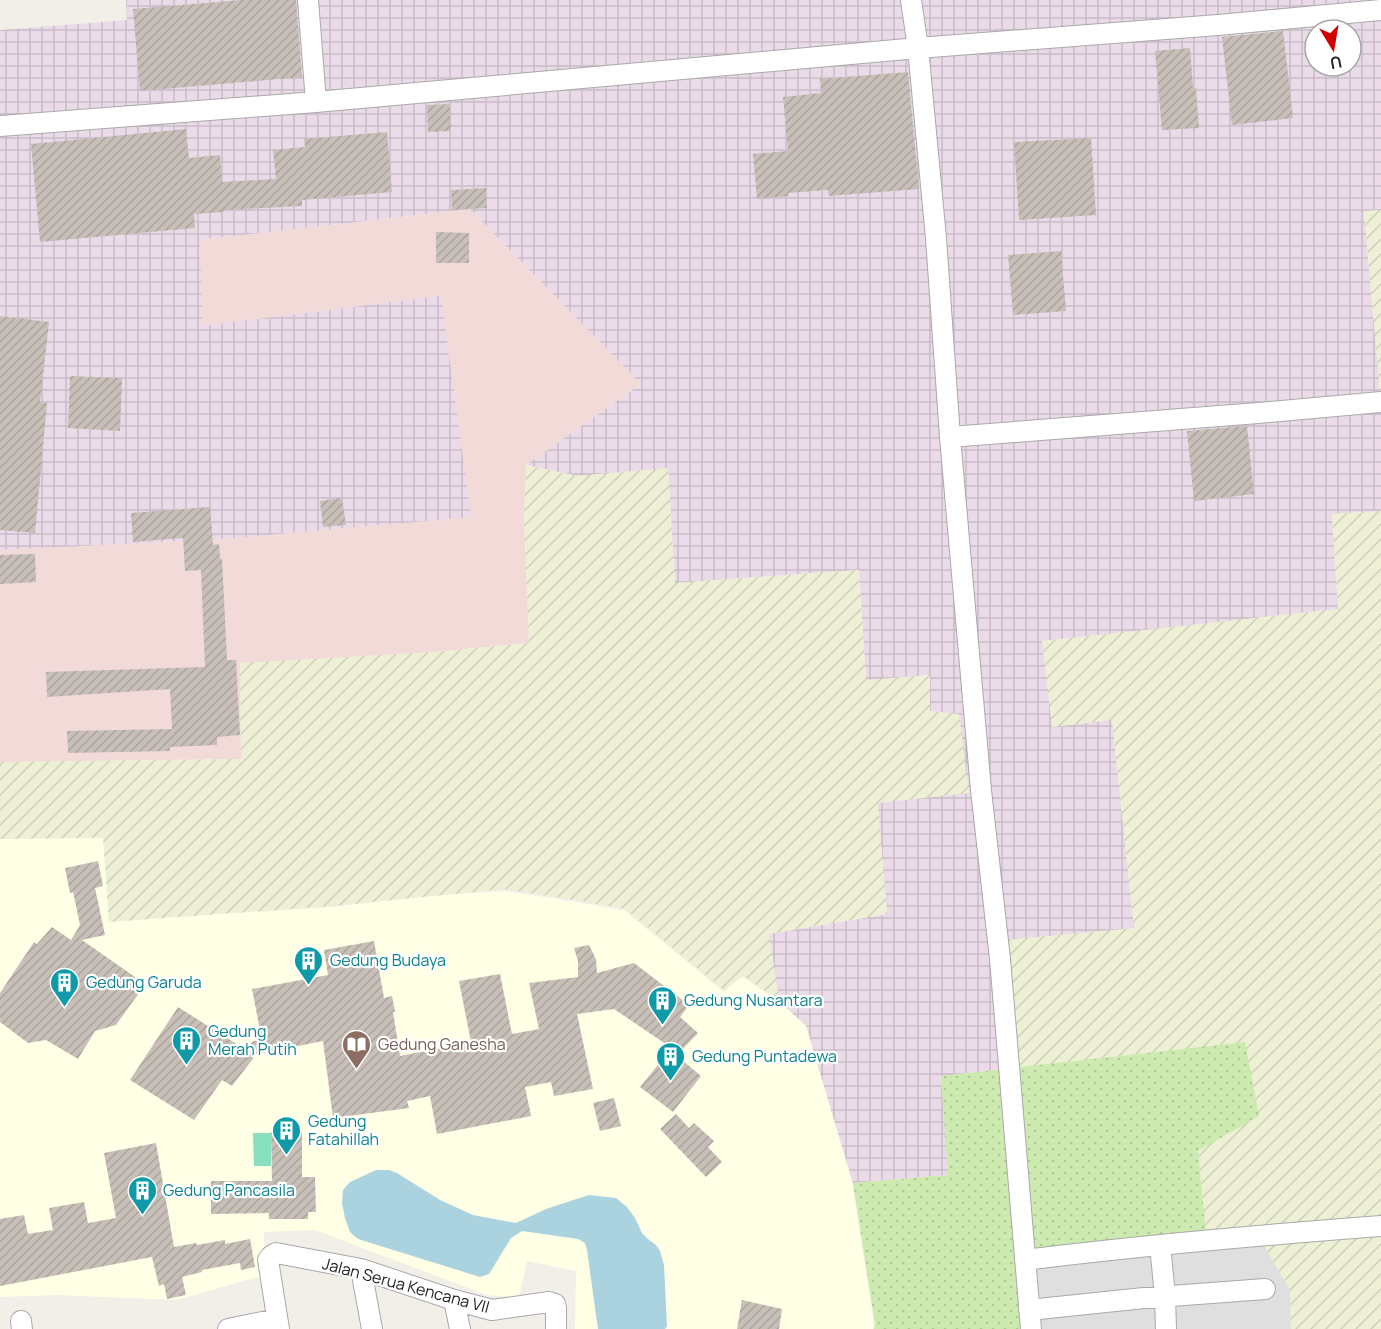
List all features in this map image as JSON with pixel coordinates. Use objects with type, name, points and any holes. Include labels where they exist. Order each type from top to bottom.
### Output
[{"type":"street","points":[[308,0],[316,102]]},
{"type":"street","points":[[911,0],[918,48],[936,238],[950,437],[981,790],[1001,970],[1030,1319],[1165,1296],[1265,1289]]},
{"type":"street","points":[[0,126],[316,102],[918,48],[1227,24],[1377,7]]},
{"type":"street","points":[[950,437],[1381,402]]},
{"type":"street","points":[[1025,1260],[1091,1251],[1381,1226]]},
{"type":"street","points":[[1160,1245],[1166,1329]]},
{"type":"street","name":"Jalan Serua Kencana VII","points":[[278,1324],[268,1260],[276,1253],[361,1269],[454,1300],[492,1310],[549,1302],[555,1304],[556,1329]]},
{"type":"street","points":[[361,1269],[372,1329]]},
{"type":"street","points":[[454,1300],[460,1329]]},
{"type":"street","points":[[228,1329],[278,1324]]},
{"type":"shaded area","points":[[126,0],[1381,0],[1381,210],[1364,212],[1381,403],[1381,511],[1332,514],[1338,609],[1042,642],[1112,720],[1134,928],[1017,1068],[941,1076],[949,1175],[853,1183],[806,1026],[779,1001],[769,934],[887,914],[877,802],[968,793],[930,711],[930,675],[866,681],[859,570],[675,583],[668,469],[577,476],[526,465],[641,384],[470,209],[200,240],[202,326],[441,296],[471,517],[223,539],[0,550],[0,30],[127,20]]},
{"type":"shaded area","points":[[470,209],[641,384],[526,465],[524,518],[529,643],[435,652],[240,664],[241,759],[0,762],[0,237],[200,240]]},
{"type":"shaded area","points":[[1381,210],[1381,403],[1364,211]]},
{"type":"shaded area","points":[[526,465],[577,476],[668,468],[675,583],[859,570],[866,680],[930,675],[930,711],[959,714],[969,793],[878,803],[887,914],[769,934],[779,1001],[743,976],[724,990],[625,909],[503,889],[332,906],[109,922],[103,838],[0,839],[0,762],[241,759],[240,663],[435,652],[529,643],[524,518]]},
{"type":"shaded area","points":[[1381,511],[1381,1329],[1291,1329],[1290,1290],[1260,1239],[1206,1233],[1198,1151],[1017,1068],[1006,940],[1134,928],[1112,720],[1052,727],[1042,641],[1338,609],[1332,514]]},
{"type":"shaded area","points":[[242,761],[258,912],[505,891],[625,911],[724,992],[742,976],[779,1002],[806,1026],[852,1182],[874,1323],[873,1329],[575,1329],[576,1271],[527,1261],[519,1298],[487,1295],[315,1230],[264,1232],[265,1275],[176,1300],[58,1295],[0,1297],[0,763]]},
{"type":"shaded area","points":[[1260,1239],[1290,1290],[1291,1329],[1035,1329],[1027,1252]]},
{"type":"green space","points":[[1245,1042],[1259,1116],[1198,1151],[1206,1233],[1027,1252],[1035,1329],[874,1329],[853,1183],[948,1175],[941,1076]]},
{"type":"green space","points":[[253,1133],[271,1133],[271,1166],[254,1166]]},
{"type":"water","points":[[376,1170],[389,1170],[397,1173],[440,1200],[473,1215],[516,1223],[546,1209],[589,1195],[616,1198],[627,1207],[642,1233],[660,1251],[664,1265],[667,1326],[665,1329],[598,1329],[587,1250],[585,1243],[578,1239],[522,1231],[511,1238],[489,1274],[480,1277],[358,1239],[350,1232],[345,1218],[342,1203],[343,1190],[350,1182]]},
{"type":"building","points":[[242,0],[296,0],[302,77],[140,91],[133,9]]},
{"type":"building","points":[[1283,31],[1293,118],[1232,125],[1222,37]]},
{"type":"building","points":[[1190,48],[1199,128],[1162,130],[1155,51]]},
{"type":"building","points":[[908,72],[919,189],[829,196],[828,190],[788,193],[789,196],[757,199],[753,154],[788,151],[783,97],[821,93],[820,79]]},
{"type":"building","points":[[450,104],[451,131],[428,132],[427,105]]},
{"type":"building","points":[[186,129],[189,158],[220,155],[222,182],[276,179],[273,150],[305,147],[304,139],[387,132],[392,192],[302,200],[302,206],[194,214],[195,228],[40,242],[31,144]]},
{"type":"building","points":[[1091,138],[1096,215],[1019,220],[1014,142]]},
{"type":"building","points":[[486,188],[487,208],[452,210],[451,190]]},
{"type":"building","points":[[436,232],[469,233],[469,263],[436,263]]},
{"type":"building","points":[[1061,251],[1066,311],[1013,315],[1008,255]]},
{"type":"building","points":[[0,316],[49,322],[40,402],[47,403],[35,533],[0,530]]},
{"type":"building","points":[[70,376],[122,378],[120,431],[68,428]]},
{"type":"building","points":[[1247,426],[1254,494],[1194,501],[1187,431]]},
{"type":"building","points":[[342,498],[346,525],[323,527],[320,501]]},
{"type":"building","points":[[210,507],[213,545],[219,544],[220,559],[222,558],[227,660],[236,660],[240,735],[217,737],[217,745],[170,747],[170,751],[68,753],[67,731],[172,729],[170,689],[47,697],[46,672],[205,667],[201,570],[185,571],[183,538],[133,542],[131,513]]},
{"type":"building","points":[[35,554],[36,582],[0,584],[0,555]]},
{"type":"building","name":"Gedung Garuda","points":[[98,861],[103,886],[95,888],[105,935],[82,940],[135,977],[139,993],[116,1025],[95,1031],[78,1059],[46,1040],[28,1043],[0,1022],[0,993],[34,942],[37,944],[52,927],[71,940],[80,925],[65,868]]},
{"type":"building","points":[[374,941],[384,998],[392,996],[400,1056],[471,1042],[459,981],[500,974],[512,1034],[539,1029],[529,983],[578,977],[578,961],[574,948],[589,945],[596,959],[597,973],[634,963],[689,1005],[680,1017],[698,1033],[679,1053],[614,1009],[577,1014],[593,1089],[554,1096],[551,1082],[525,1087],[531,1116],[437,1134],[430,1096],[407,1101],[409,1108],[333,1118],[323,1041],[253,1055],[255,1056],[232,1086],[222,1080],[194,1120],[130,1080],[178,1007],[246,1050],[253,1041],[262,1040],[252,989],[328,975],[324,950]]},
{"type":"building","name":"Gedung Puntadewa","points":[[670,1050],[701,1076],[673,1112],[640,1087]]},
{"type":"building","points":[[614,1098],[621,1126],[600,1131],[593,1103]]},
{"type":"building","points":[[676,1114],[689,1128],[694,1123],[714,1141],[708,1147],[722,1162],[706,1177],[660,1129]]},
{"type":"building","name":"Gedung Fatahillah","points":[[271,1132],[302,1132],[302,1177],[315,1177],[316,1212],[308,1212],[308,1219],[269,1219],[269,1213],[211,1214],[211,1181],[272,1181]]},
{"type":"building","name":"Gedung Pancasila","points":[[156,1143],[174,1247],[225,1240],[225,1244],[250,1239],[255,1267],[241,1270],[240,1263],[202,1270],[202,1272],[182,1277],[186,1295],[167,1299],[164,1284],[159,1286],[152,1257],[0,1286],[0,1219],[24,1215],[28,1234],[53,1230],[49,1208],[84,1202],[88,1223],[116,1218],[104,1153]]},
{"type":"building","points":[[742,1300],[782,1309],[779,1329],[737,1329]]},
{"type":"place","name":"Gedung Budaya","points":[[309,986]]},
{"type":"place","name":"Gedung Garuda","points":[[65,1008]]},
{"type":"place","name":"Gedung Nusantara","points":[[663,1026]]},
{"type":"place","name":"Gedung Merah Putih","points":[[187,1066]]},
{"type":"place","name":"Gedung Ganesha","points":[[357,1070]]},
{"type":"place","name":"Gedung Puntadewa","points":[[671,1082]]},
{"type":"place","name":"Gedung Fatahillah","points":[[287,1156]]},
{"type":"place","name":"Gedung Pancasila","points":[[142,1216]]}]
